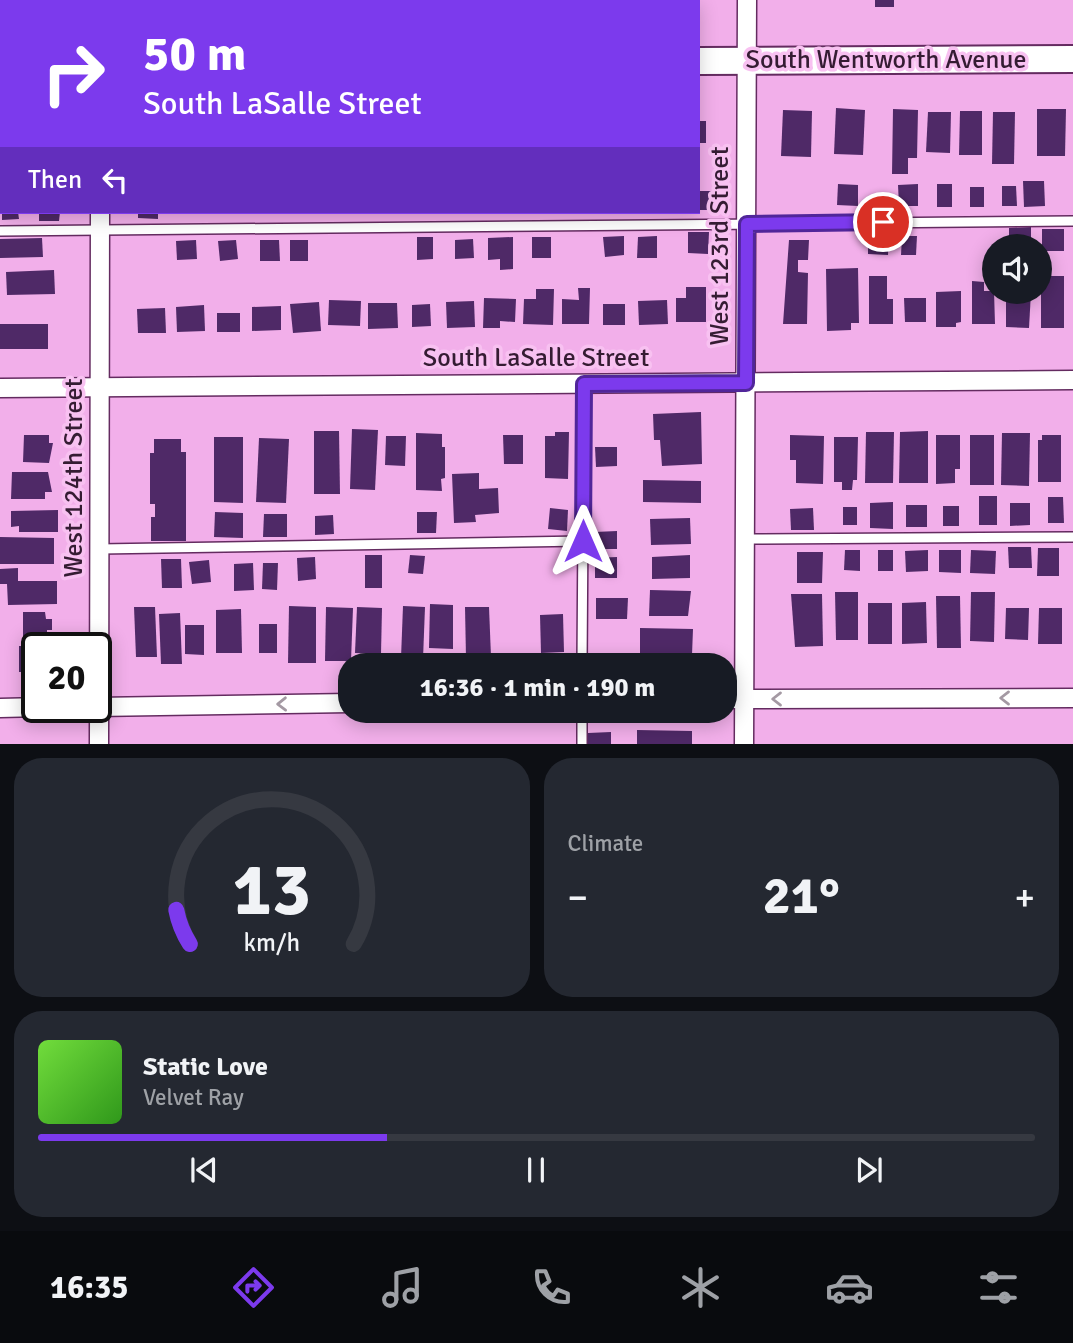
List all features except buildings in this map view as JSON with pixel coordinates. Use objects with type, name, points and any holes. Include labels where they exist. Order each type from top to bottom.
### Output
[{"type":"street","name":"West 123rd Street","points":[[744,744],[747,0]]},
{"type":"street","name":"South Wentworth Avenue","points":[[700,61],[1073,59]]},
{"type":"street","name":"West 124th Street","points":[[99,632],[100,221]]},
{"type":"street","name":"South LaSalle Street","points":[[0,388],[1073,380]]},
{"type":"street","points":[[737,699],[1073,698]]},
{"type":"street","points":[[112,706],[338,703]]},
{"type":"street","points":[[0,708],[21,707]]},
{"type":"street","name":"West 124th Street","points":[[98,723],[99,744]]},
{"type":"lane","points":[[0,231],[100,221],[747,224],[1073,221]]},
{"type":"lane","points":[[582,653],[584,384]]},
{"type":"lane","points":[[745,539],[1073,537]]},
{"type":"lane","points":[[100,549],[583,541]]},
{"type":"lane","points":[[582,723],[582,744]]},
{"type":"route","points":[[583,541],[584,384],[746,383],[747,224],[883,222]]}]
